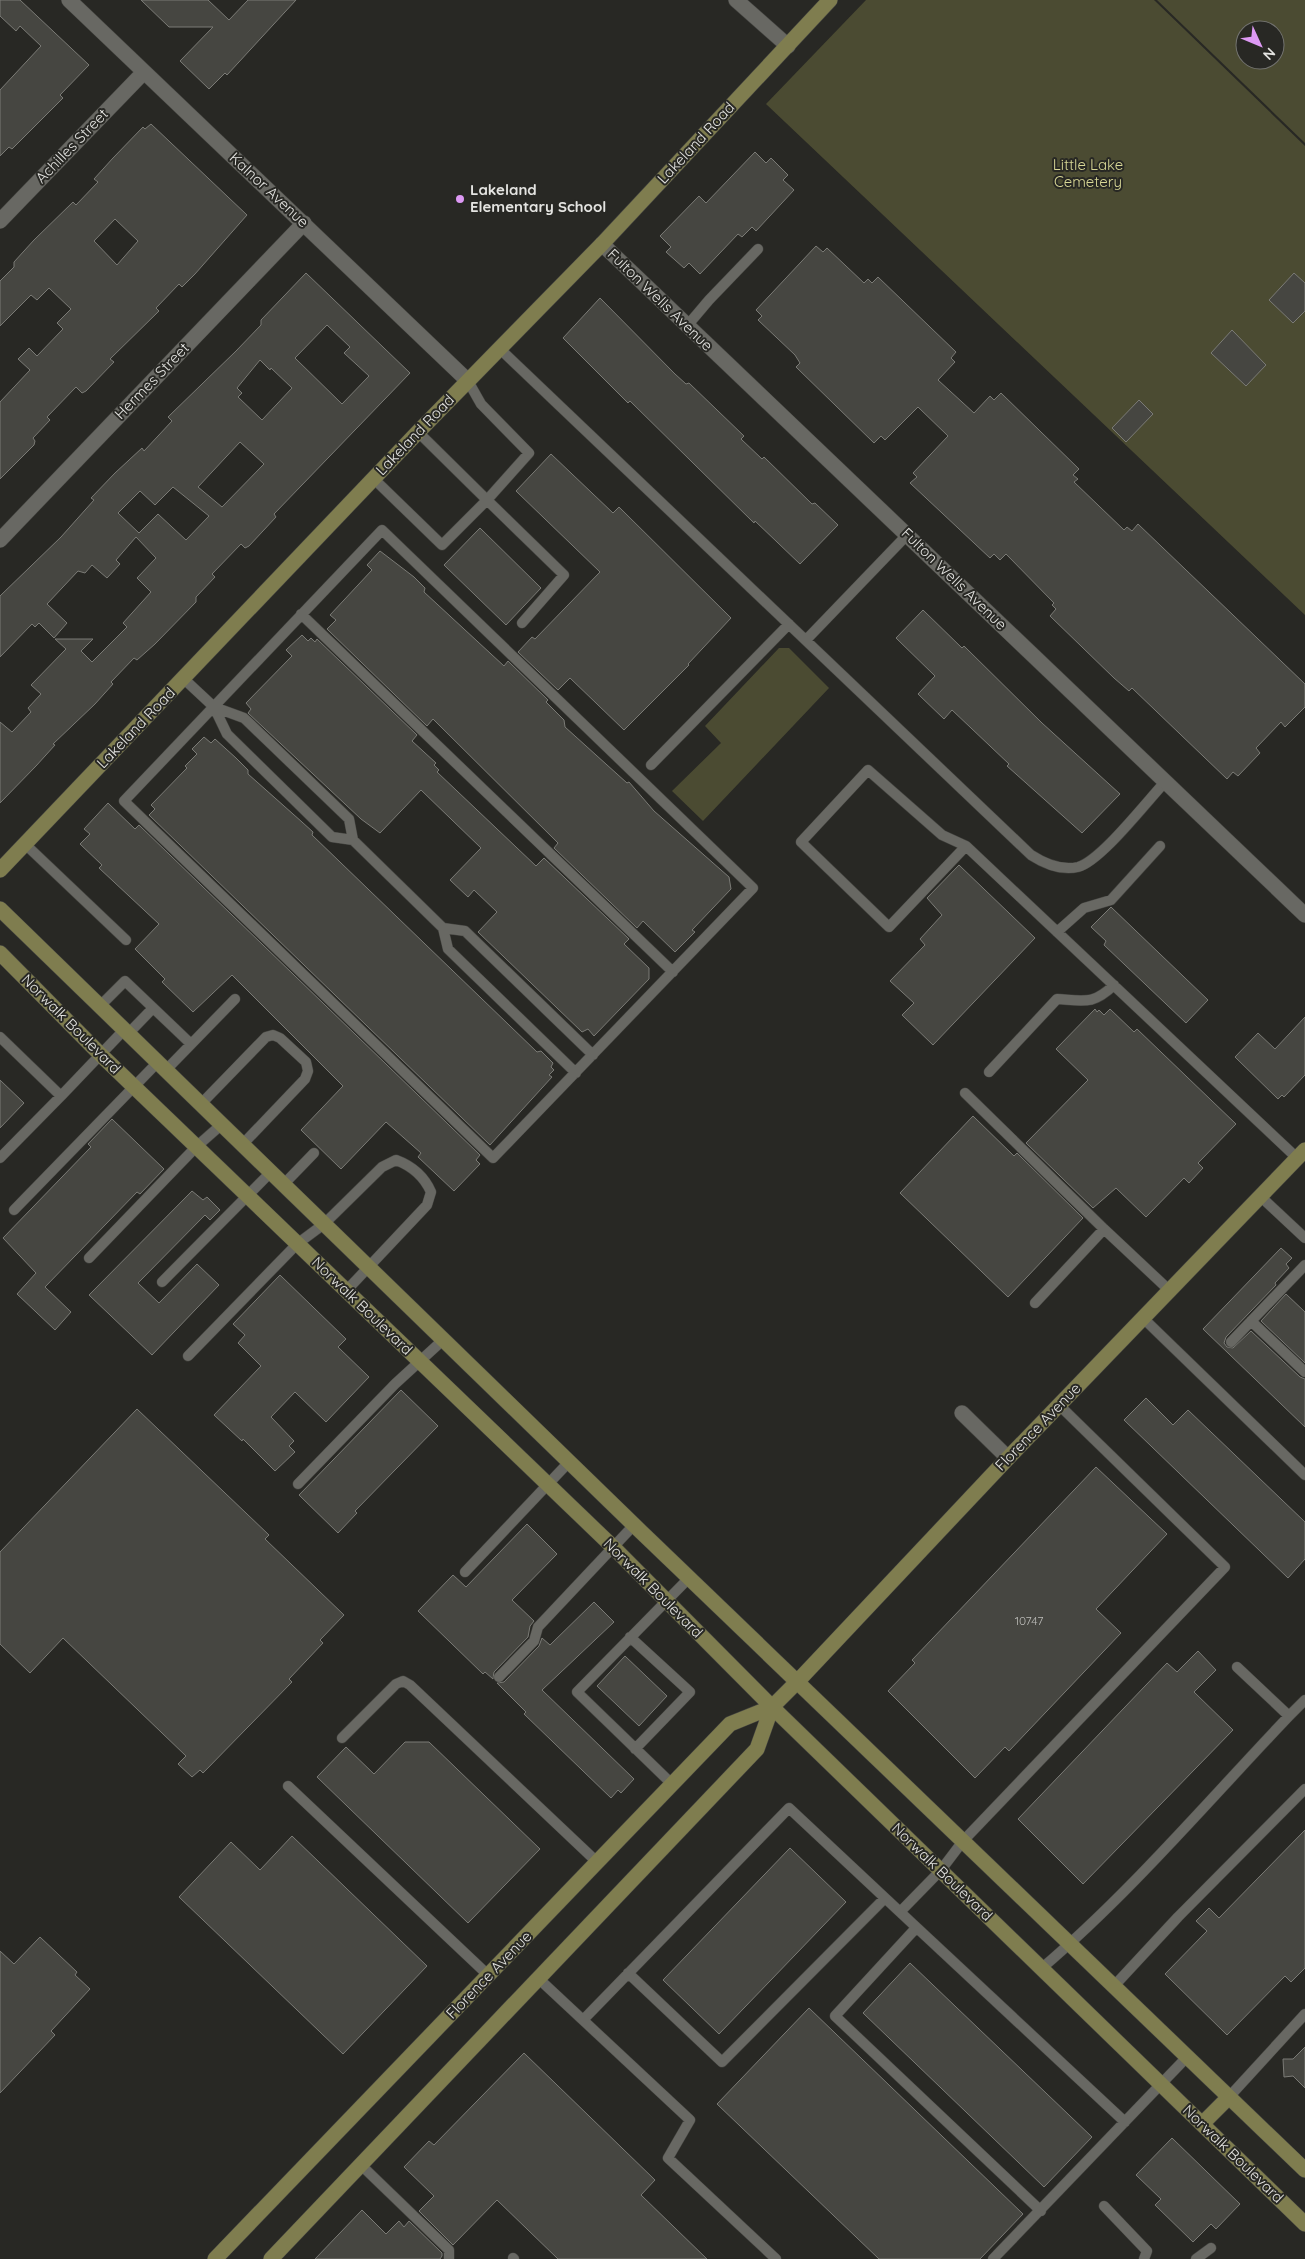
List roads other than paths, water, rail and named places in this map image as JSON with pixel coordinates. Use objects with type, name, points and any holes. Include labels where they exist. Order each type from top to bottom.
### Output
[{"type":"main road","name":"Lakeland Road","points":[[0,870],[418,432],[602,244],[830,0]]},
{"type":"main road","name":"Norwalk Boulevard","points":[[0,909],[368,1268],[1305,2170]]},
{"type":"main road","name":"Norwalk Boulevard","points":[[0,953],[101,1055],[612,1547],[772,1707],[1305,2224]]},
{"type":"main road","name":"Florence Avenue","points":[[216,2259],[730,1724],[772,1707],[797,1682],[1008,1458],[1301,1154]]},
{"type":"main road","name":"Florence Avenue","points":[[272,2259],[757,1749],[772,1707]]},
{"type":"main road","points":[[1202,2124],[1228,2096]]},
{"type":"street","name":"Kalnor Avenue","points":[[70,0],[468,381]]},
{"type":"street","points":[[736,0],[788,46]]},
{"type":"street","name":"Achilles Street","points":[[0,221],[144,72]]},
{"type":"street","name":"Hermes Street","points":[[0,540],[304,222]]},
{"type":"street","name":"Fulton Wells Avenue","points":[[602,244],[1305,915]]},
{"type":"street","points":[[962,1412],[1008,1458]]},
{"type":"lane","points":[[687,326],[758,249]]},
{"type":"lane","points":[[500,348],[1031,855],[1042,863],[1059,868],[1078,867],[1096,858],[1166,781]]},
{"type":"lane","points":[[374,479],[442,545],[487,500],[529,453],[481,404],[468,381]]},
{"type":"lane","points":[[418,432],[564,574],[522,623]]},
{"type":"lane","points":[[382,530],[753,888],[493,1158],[124,801],[214,707],[382,530]]},
{"type":"lane","points":[[806,640],[907,535]]},
{"type":"lane","points":[[301,614],[673,972]]},
{"type":"lane","points":[[652,765],[789,624]]},
{"type":"lane","points":[[184,679],[214,707],[244,718],[349,819],[353,840],[443,928],[448,949],[576,1073]]},
{"type":"lane","points":[[214,707],[226,734],[332,837],[353,840]]},
{"type":"lane","points":[[966,846],[889,927],[801,842],[868,770],[942,835],[966,846],[1114,985],[1301,1154]]},
{"type":"lane","points":[[25,844],[126,940]]},
{"type":"lane","points":[[1057,932],[1084,908],[1111,900],[1160,846]]},
{"type":"lane","points":[[443,928],[465,931],[593,1055]]},
{"type":"lane","points":[[99,1007],[125,981],[191,1044]]},
{"type":"lane","points":[[990,1072],[1057,1000],[1080,1001],[1100,999],[1114,985]]},
{"type":"lane","points":[[14,1210],[135,1087],[191,1044],[235,999]]},
{"type":"lane","points":[[0,1158],[101,1055],[153,1008]]},
{"type":"lane","points":[[0,1037],[61,1096]]},
{"type":"lane","points":[[200,1105],[266,1037],[280,1038],[306,1062],[308,1071],[305,1079],[242,1145]]},
{"type":"lane","points":[[965,1093],[1169,1290]]},
{"type":"lane","points":[[89,1258],[196,1147],[221,1125]]},
{"type":"lane","points":[[283,1185],[314,1153]]},
{"type":"lane","points":[[188,1356],[297,1244],[324,1224],[382,1167],[396,1160],[408,1164],[426,1181],[432,1192],[427,1205],[346,1291]]},
{"type":"lane","points":[[162,1282],[246,1195],[270,1173]]},
{"type":"lane","points":[[1260,1196],[1305,1238]]},
{"type":"lane","points":[[1035,1303],[1104,1229]]},
{"type":"lane","points":[[1231,1342],[1305,1265]]},
{"type":"lane","points":[[1143,1318],[1305,1475]]},
{"type":"lane","points":[[1251,1321],[1305,1372]]},
{"type":"lane","points":[[298,1484],[419,1361],[443,1340]]},
{"type":"lane","points":[[900,1912],[941,1870],[963,1841],[1225,1567],[1059,1405]]},
{"type":"lane","points":[[465,1572],[569,1462]]},
{"type":"lane","points":[[499,1677],[534,1641],[538,1627],[634,1525]]},
{"type":"lane","points":[[672,1784],[577,1692],[689,1578]]},
{"type":"lane","points":[[630,1637],[690,1692],[635,1749]]},
{"type":"lane","points":[[1238,1667],[1289,1716]]},
{"type":"lane","points":[[342,1738],[396,1684],[403,1681],[410,1685],[597,1862]]},
{"type":"lane","points":[[1042,1968],[1070,1944],[1305,1700]]},
{"type":"lane","points":[[288,1786],[488,1976]]},
{"type":"lane","points":[[1114,1986],[1178,1917],[1305,1789]]},
{"type":"lane","points":[[583,2020],[788,1808],[1125,2122]]},
{"type":"lane","points":[[628,1973],[722,2062],[885,1898]]},
{"type":"lane","points":[[916,1928],[835,2016],[1041,2211]]},
{"type":"lane","points":[[538,1979],[690,2120],[668,2158],[776,2259]]},
{"type":"lane","points":[[1228,2096],[1305,2014]]},
{"type":"lane","points":[[993,2259],[1187,2057]]},
{"type":"lane","points":[[361,2165],[449,2250],[448,2259]]},
{"type":"lane","points":[[1104,2206],[1146,2251],[1144,2259]]},
{"type":"lane","points":[[1196,2259],[1211,2248]]},
{"type":"place","name":"Lakeland Elementary School","points":[[460,199]]},
{"type":"park label","name":"Little Lake Cemetery","points":[[1088,174]]}]
